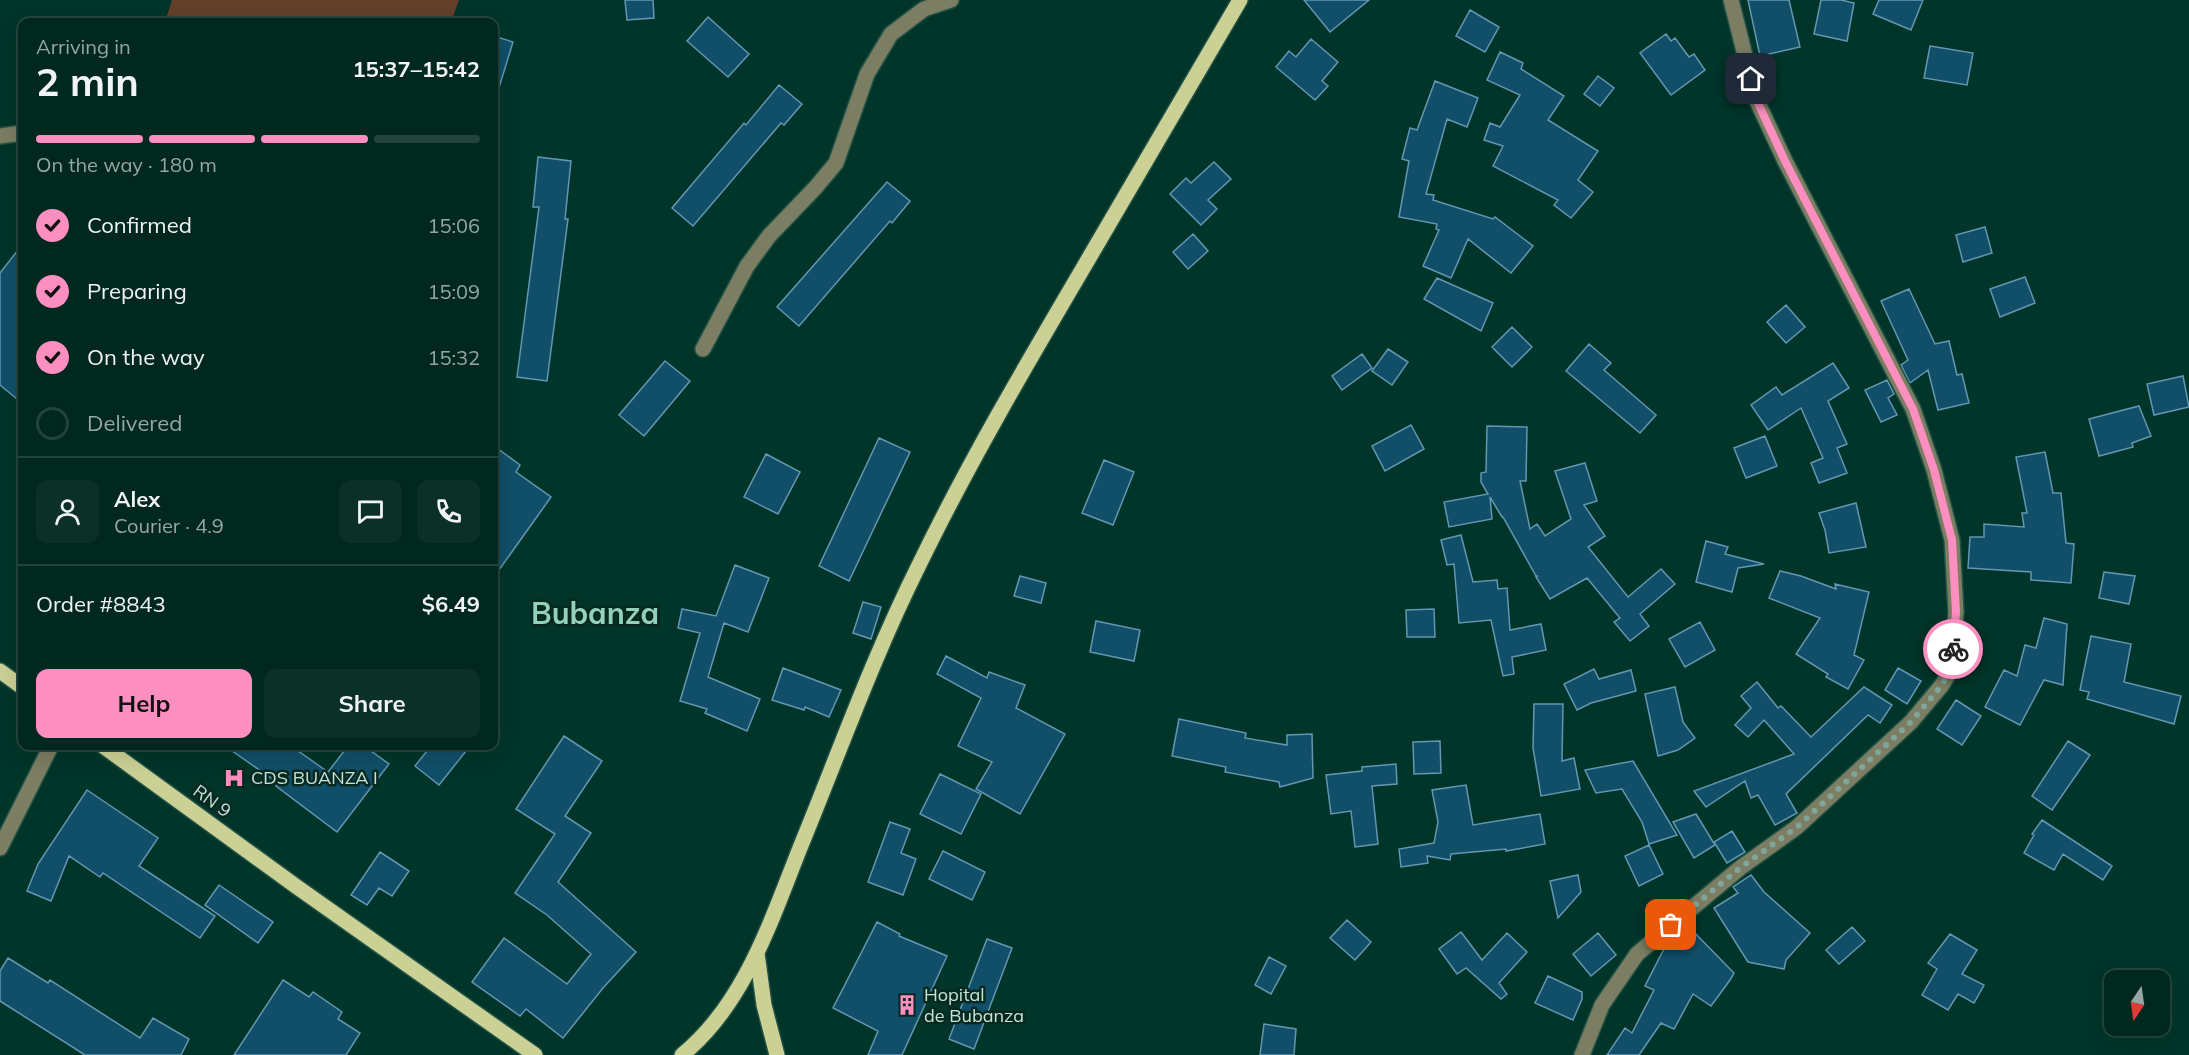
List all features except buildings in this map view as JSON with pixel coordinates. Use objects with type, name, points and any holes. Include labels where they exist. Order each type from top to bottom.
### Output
[{"type":"main road","points":[[682,1055],[713,1026],[757,953],[876,661],[918,567],[1010,394],[1240,0]]},
{"type":"main road","points":[[0,671],[18,684]]},
{"type":"main road","name":"RN 9","points":[[109,750],[535,1055]]},
{"type":"main road","points":[[757,953],[764,1005],[777,1055]]},
{"type":"street","points":[[703,349],[747,266],[769,236],[836,163],[867,74],[891,34],[924,9],[951,0]]},
{"type":"street","points":[[1582,1055],[1602,1005],[1637,954],[1740,868],[1797,827],[1911,722],[1942,685],[1951,670],[1956,612],[1952,540],[1934,470],[1913,409],[1756,99],[1731,0]]},
{"type":"street","points":[[0,136],[18,134]]},
{"type":"street","points":[[0,848],[49,750]]},
{"type":"shaded area","points":[[172,0],[459,0],[452,18],[166,18]]},
{"type":"way so far","points":[[1671,925],[1740,868],[1797,827],[1911,722],[1942,685],[1951,670],[1953,649]]},
{"type":"place","name":"CDS BUANZA I","points":[[234,778]]},
{"type":"place","name":"Hopital de Bubanza","points":[[907,1005]]},
{"type":"district","name":"Bubanza","points":[[595,614]]},
{"type":"route","points":[[1751,79],[1756,99],[1785,161],[1913,409],[1934,470],[1952,540],[1956,612],[1953,649]]}]
